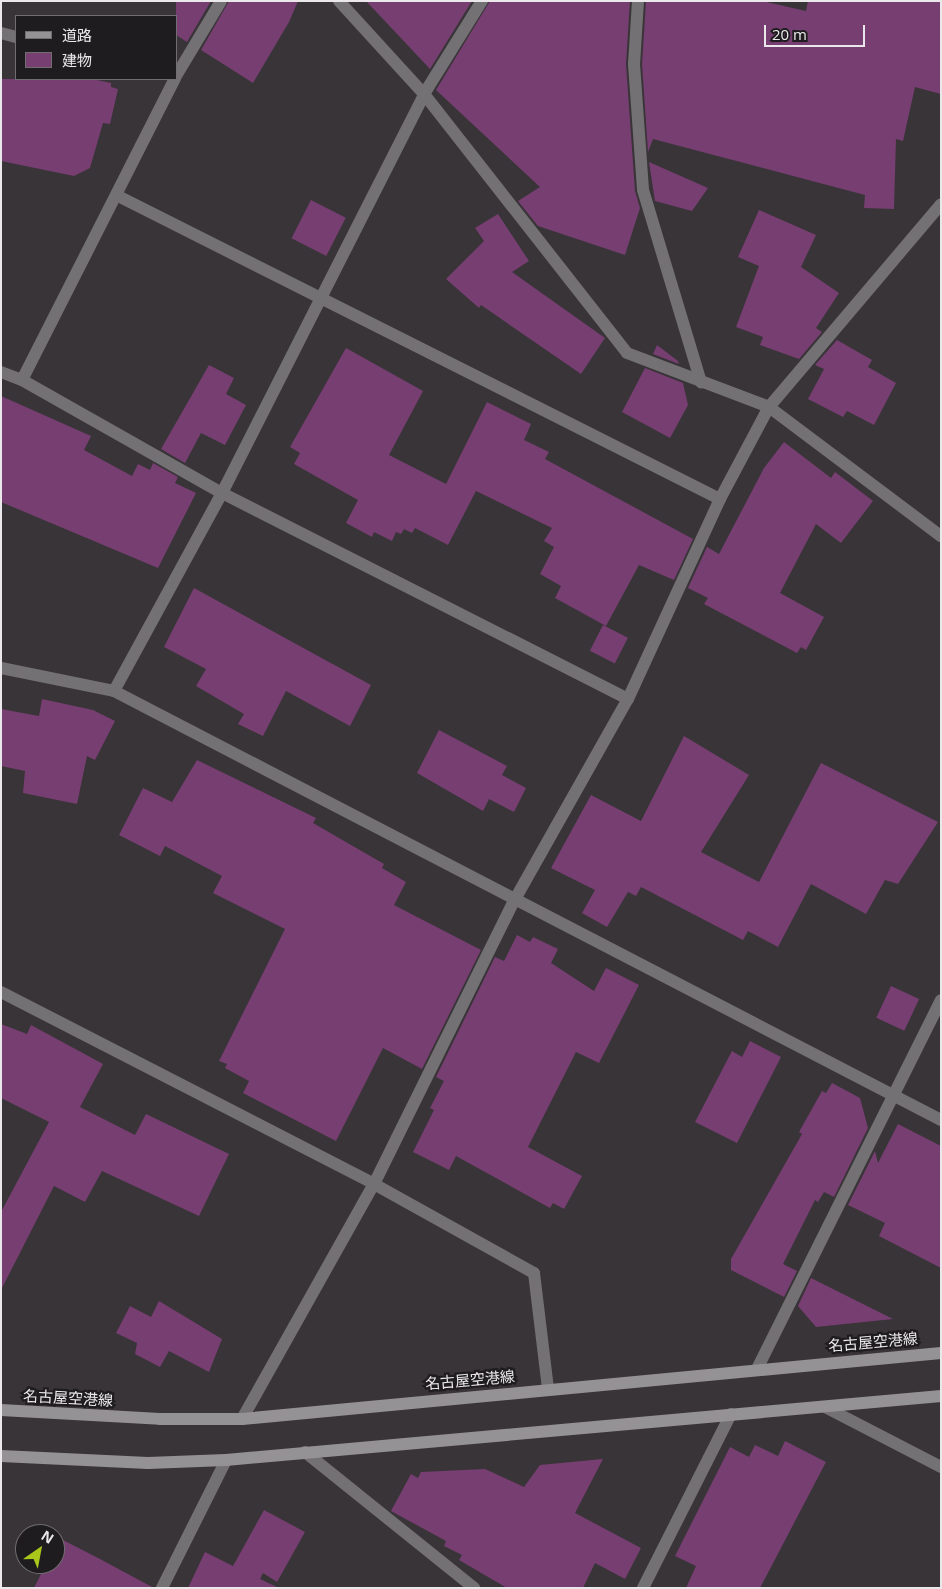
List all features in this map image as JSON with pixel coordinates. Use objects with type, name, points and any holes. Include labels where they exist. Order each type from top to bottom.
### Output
[{"type":"main road","name":"名古屋空港線","points":[[1,1410],[160,1419],[242,1419],[941,1352]]},
{"type":"main road","points":[[1,1456],[148,1463],[226,1460],[941,1396]]},
{"type":"street","points":[[178,72],[221,1]]},
{"type":"street","points":[[339,1],[424,94],[627,353],[769,407],[941,536]]},
{"type":"street","points":[[114,691],[222,493],[424,94],[482,1]]},
{"type":"street","points":[[638,1],[634,64],[643,190],[700,382]]},
{"type":"street","points":[[1,33],[15,37]]},
{"type":"street","points":[[22,380],[118,196],[174,80]]},
{"type":"street","points":[[118,196],[322,296],[720,499]]},
{"type":"street","points":[[242,1419],[374,1184],[514,901],[628,699],[720,499],[769,407],[941,204]]},
{"type":"street","points":[[1,372],[22,380],[222,493],[628,699]]},
{"type":"street","points":[[1,668],[114,691],[514,901],[941,1120]]},
{"type":"street","points":[[1,992],[374,1184],[534,1274],[548,1389]]},
{"type":"street","points":[[757,1369],[941,1000]]},
{"type":"street","points":[[825,1407],[941,1467]]},
{"type":"street","points":[[643,1588],[731,1414]]},
{"type":"street","points":[[304,1452],[474,1588]]},
{"type":"street","points":[[162,1588],[226,1460]]},
{"type":"building","points":[[176,1],[211,1],[187,42],[178,36],[178,15],[176,15]]},
{"type":"building","points":[[229,1],[298,1],[289,22],[253,83],[201,50]]},
{"type":"building","points":[[366,1],[472,1],[430,69]]},
{"type":"building","points":[[490,1],[630,1],[626,64],[635,191],[640,208],[625,255],[538,226],[518,201],[540,187],[436,90]]},
{"type":"building","points":[[646,1],[762,1],[806,11],[808,1],[941,1],[941,94],[915,87],[903,141],[896,139],[894,209],[864,208],[865,195],[653,139],[648,152],[642,64]]},
{"type":"building","points":[[1,79],[97,80],[111,83],[111,87],[118,89],[110,124],[103,123],[90,168],[74,176],[1,161]]},
{"type":"building","points":[[649,162],[708,188],[692,211],[655,201]]},
{"type":"building","points":[[311,200],[346,218],[326,256],[291,238]]},
{"type":"building","points":[[759,210],[816,235],[801,267],[839,293],[816,328],[822,332],[799,359],[760,345],[763,337],[736,327],[759,266],[738,257]]},
{"type":"building","points":[[498,214],[529,261],[512,272],[605,338],[581,374],[481,305],[479,308],[446,279],[484,241],[475,228]]},
{"type":"building","points":[[837,340],[872,360],[868,367],[896,383],[874,425],[847,411],[843,417],[808,399],[824,369],[815,365]]},
{"type":"building","points":[[657,345],[678,361],[679,364],[653,354]]},
{"type":"building","points":[[346,348],[423,391],[389,455],[446,484],[487,402],[531,424],[524,440],[549,452],[545,459],[693,539],[674,580],[639,565],[606,626],[555,598],[561,586],[540,574],[554,547],[544,541],[552,528],[476,491],[448,545],[415,528],[412,533],[404,529],[401,534],[396,532],[392,541],[374,532],[372,537],[346,523],[358,500],[294,464],[300,453],[290,447]]},
{"type":"building","points":[[209,365],[234,378],[226,394],[246,405],[225,445],[201,433],[185,463],[161,449]]},
{"type":"building","points":[[645,368],[683,383],[688,405],[670,438],[622,412]]},
{"type":"building","points":[[1,396],[91,436],[84,450],[132,476],[138,464],[150,470],[153,463],[178,477],[175,483],[196,493],[158,568],[1,502]]},
{"type":"building","points":[[784,442],[831,478],[835,472],[873,501],[841,543],[816,524],[780,593],[824,617],[806,650],[801,647],[797,653],[704,604],[708,598],[688,588],[707,547],[719,554],[764,468]]},
{"type":"building","points":[[194,588],[371,685],[350,726],[286,691],[263,736],[238,724],[244,714],[196,686],[206,669],[164,647]]},
{"type":"building","points":[[603,625],[628,638],[615,664],[590,651]]},
{"type":"building","points":[[42,699],[93,710],[115,721],[95,760],[87,756],[77,804],[23,793],[25,771],[1,766],[1,709],[39,716]]},
{"type":"building","points":[[439,730],[507,766],[502,775],[526,788],[514,812],[489,799],[483,811],[417,773]]},
{"type":"building","points":[[684,736],[749,775],[701,852],[759,882],[821,763],[938,822],[898,884],[885,880],[866,914],[811,884],[778,947],[748,931],[743,940],[641,887],[636,896],[628,892],[607,927],[582,913],[595,890],[551,868],[591,795],[641,821]]},
{"type":"building","points":[[197,760],[316,818],[313,823],[384,864],[382,868],[406,882],[394,905],[481,950],[422,1069],[383,1048],[336,1141],[243,1093],[249,1081],[225,1068],[227,1064],[219,1061],[285,929],[213,893],[222,876],[165,846],[160,856],[119,835],[143,788],[172,802]]},
{"type":"building","points":[[517,935],[530,942],[533,937],[558,949],[551,963],[594,991],[606,968],[639,985],[599,1063],[576,1052],[528,1147],[582,1176],[564,1209],[553,1203],[550,1208],[456,1156],[449,1170],[413,1152],[434,1110],[430,1108],[444,1081],[436,1077],[495,957],[504,961]]},
{"type":"building","points":[[891,986],[919,999],[904,1031],[876,1018]]},
{"type":"building","points":[[1,1024],[27,1034],[31,1025],[103,1064],[80,1107],[135,1135],[146,1114],[229,1154],[199,1216],[102,1171],[85,1202],[54,1186],[1,1290],[1,1212],[49,1122],[1,1098]]},
{"type":"building","points":[[750,1041],[781,1057],[737,1143],[695,1122],[732,1051],[742,1057]]},
{"type":"building","points":[[832,1083],[860,1098],[868,1128],[834,1197],[824,1192],[818,1202],[815,1200],[783,1264],[797,1271],[784,1297],[731,1270],[731,1259],[802,1134],[799,1132],[822,1091],[826,1093]]},
{"type":"building","points":[[898,1124],[941,1146],[941,1268],[879,1236],[885,1223],[848,1205],[875,1151],[878,1163]]},
{"type":"building","points":[[811,1278],[893,1319],[816,1327],[798,1306]]},
{"type":"building","points":[[159,1301],[222,1339],[209,1372],[169,1351],[160,1367],[135,1354],[137,1343],[116,1333],[130,1306],[151,1317]]},
{"type":"building","points":[[785,1441],[826,1462],[760,1588],[686,1588],[696,1566],[675,1556],[730,1447],[749,1457],[755,1445],[778,1456]]},
{"type":"building","points":[[603,1459],[575,1513],[641,1548],[625,1579],[595,1563],[583,1588],[507,1588],[459,1560],[462,1555],[444,1546],[446,1541],[391,1511],[411,1474],[418,1478],[421,1472],[485,1469],[524,1487],[540,1465]]},
{"type":"building","points":[[264,1510],[305,1532],[277,1582],[263,1573],[260,1579],[279,1588],[188,1588],[205,1552],[233,1566]]},
{"type":"building","points":[[65,1541],[154,1588],[34,1588],[41,1574],[65,1574]]}]
